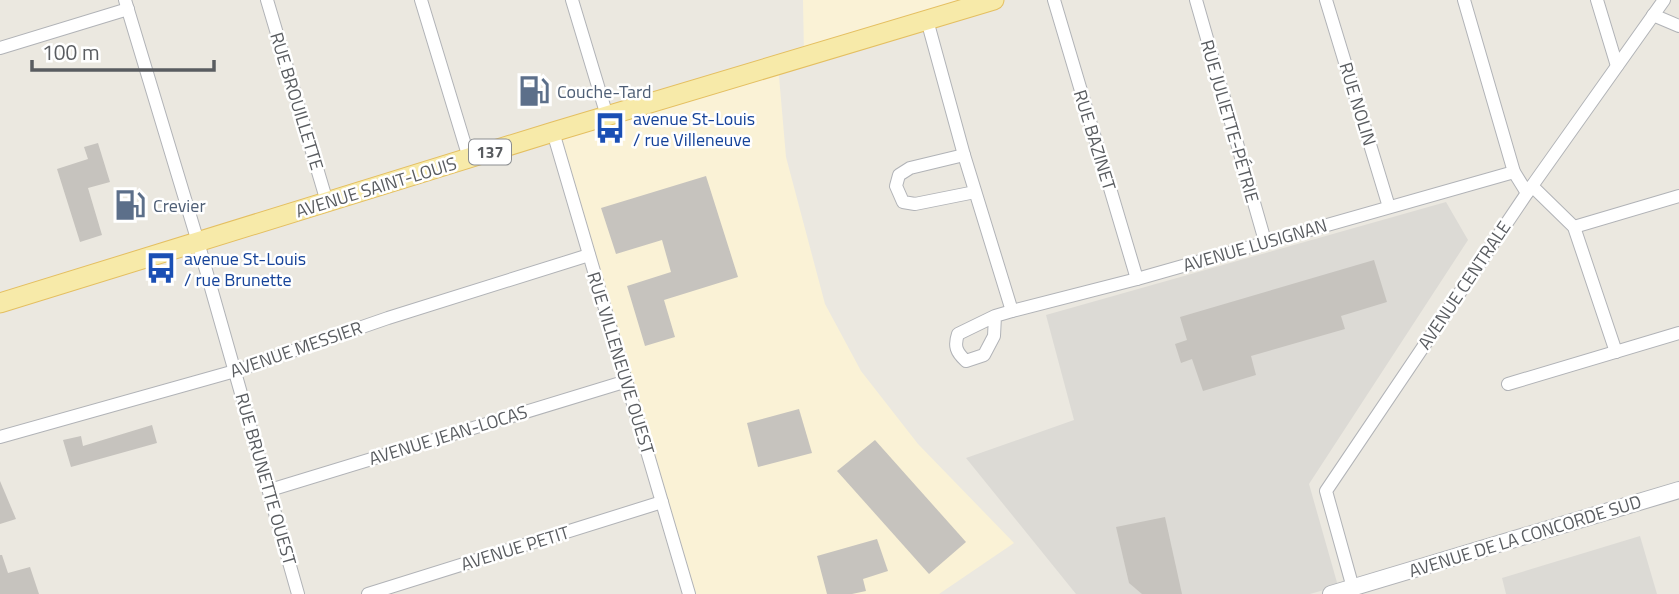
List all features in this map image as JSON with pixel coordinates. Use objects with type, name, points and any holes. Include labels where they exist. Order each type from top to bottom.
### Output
[{"type":"main road","name":"AVENUE SAINT-LOUIS","points":[[0,303],[553,132],[994,0]]},
{"type":"street","name":"RUE BROUILLETTE","points":[[267,0],[327,202]]},
{"type":"street","points":[[421,0],[469,158]]},
{"type":"street","points":[[572,0],[607,116]]},
{"type":"street","name":"RUE BAZINET","points":[[1054,0],[1137,279]]},
{"type":"street","name":"RUE JULIETTE-PÉTRIE","points":[[1196,0],[1265,241]]},
{"type":"street","name":"RUE NOLIN","points":[[1326,0],[1389,207]]},
{"type":"street","points":[[1464,0],[1514,172],[1529,190],[1574,227],[1616,352]]},
{"type":"street","points":[[1598,0],[1617,66]]},
{"type":"street","name":"AVENUE CENTRALE","points":[[1353,588],[1326,491],[1529,190],[1664,0]]},
{"type":"street","points":[[0,48],[126,5]]},
{"type":"street","name":"RUE BRUNETTE OUEST","points":[[126,5],[198,242],[298,594]]},
{"type":"street","points":[[1653,16],[1679,26]]},
{"type":"street","points":[[927,20],[964,155],[1012,311]]},
{"type":"street","name":"RUE VILLENEUVE OUEST","points":[[553,132],[689,594]]},
{"type":"street","points":[[964,155],[909,168],[900,175],[896,186],[903,202],[915,204],[975,192]]},
{"type":"street","name":"AVENUE LUSIGNAN","points":[[995,316],[1137,279],[1514,172]]},
{"type":"street","points":[[1574,227],[1679,196]]},
{"type":"street","name":"AVENUE MESSIER","points":[[0,437],[235,371],[388,318],[589,255]]},
{"type":"street","points":[[1508,384],[1679,333]]},
{"type":"street","name":"AVENUE JEAN-LOCAS","points":[[270,490],[627,381]]},
{"type":"street","name":"AVENUE DE LA CONCORDE SUD","points":[[1331,594],[1679,490]]},
{"type":"street","name":"AVENUE PETIT","points":[[368,594],[663,502]]},
{"type":"shaded area","points":[[803,0],[964,0],[804,55]]},
{"type":"shaded area","points":[[778,65],[786,157],[825,304],[861,371],[918,444],[1014,543],[939,594],[696,594],[553,132]]},
{"type":"shaded area","points":[[1446,202],[1468,240],[1309,484],[1338,586],[1310,594],[1076,594],[966,458],[1074,420],[1046,315]]},
{"type":"shaded area","points":[[1640,536],[1657,594],[1506,594],[1502,578]]},
{"type":"building","points":[[98,143],[110,182],[88,188],[102,235],[80,242],[57,169],[88,159],[84,147]]},
{"type":"building","points":[[706,176],[738,277],[664,300],[675,337],[645,346],[627,286],[671,272],[662,240],[616,254],[601,208]]},
{"type":"building","points":[[1374,260],[1387,302],[1341,316],[1345,329],[1251,356],[1256,375],[1203,391],[1192,359],[1181,363],[1175,344],[1187,340],[1180,317]]},
{"type":"building","points":[[799,409],[812,453],[758,467],[747,423]]},
{"type":"building","points":[[152,425],[157,443],[71,467],[63,440],[81,436],[83,446]]},
{"type":"building","points":[[875,440],[966,542],[929,574],[837,471]]},
{"type":"building","points":[[0,481],[16,519],[0,524]]},
{"type":"building","points":[[1165,517],[1182,594],[1142,594],[1129,583],[1116,527]]},
{"type":"building","points":[[877,539],[888,571],[863,579],[866,591],[827,594],[817,556]]},
{"type":"building","points":[[0,555],[8,573],[30,567],[39,594],[0,594]]},
{"type":"place","name":"Couche-Tard","points":[[534,91]]},
{"type":"place","name":"avenue St-Louis / rue Villeneuve","points":[[610,128]]},
{"type":"place","name":"Crevier","points":[[130,205]]},
{"type":"place","name":"avenue St-Louis / rue Brunette","points":[[161,268]]}]
